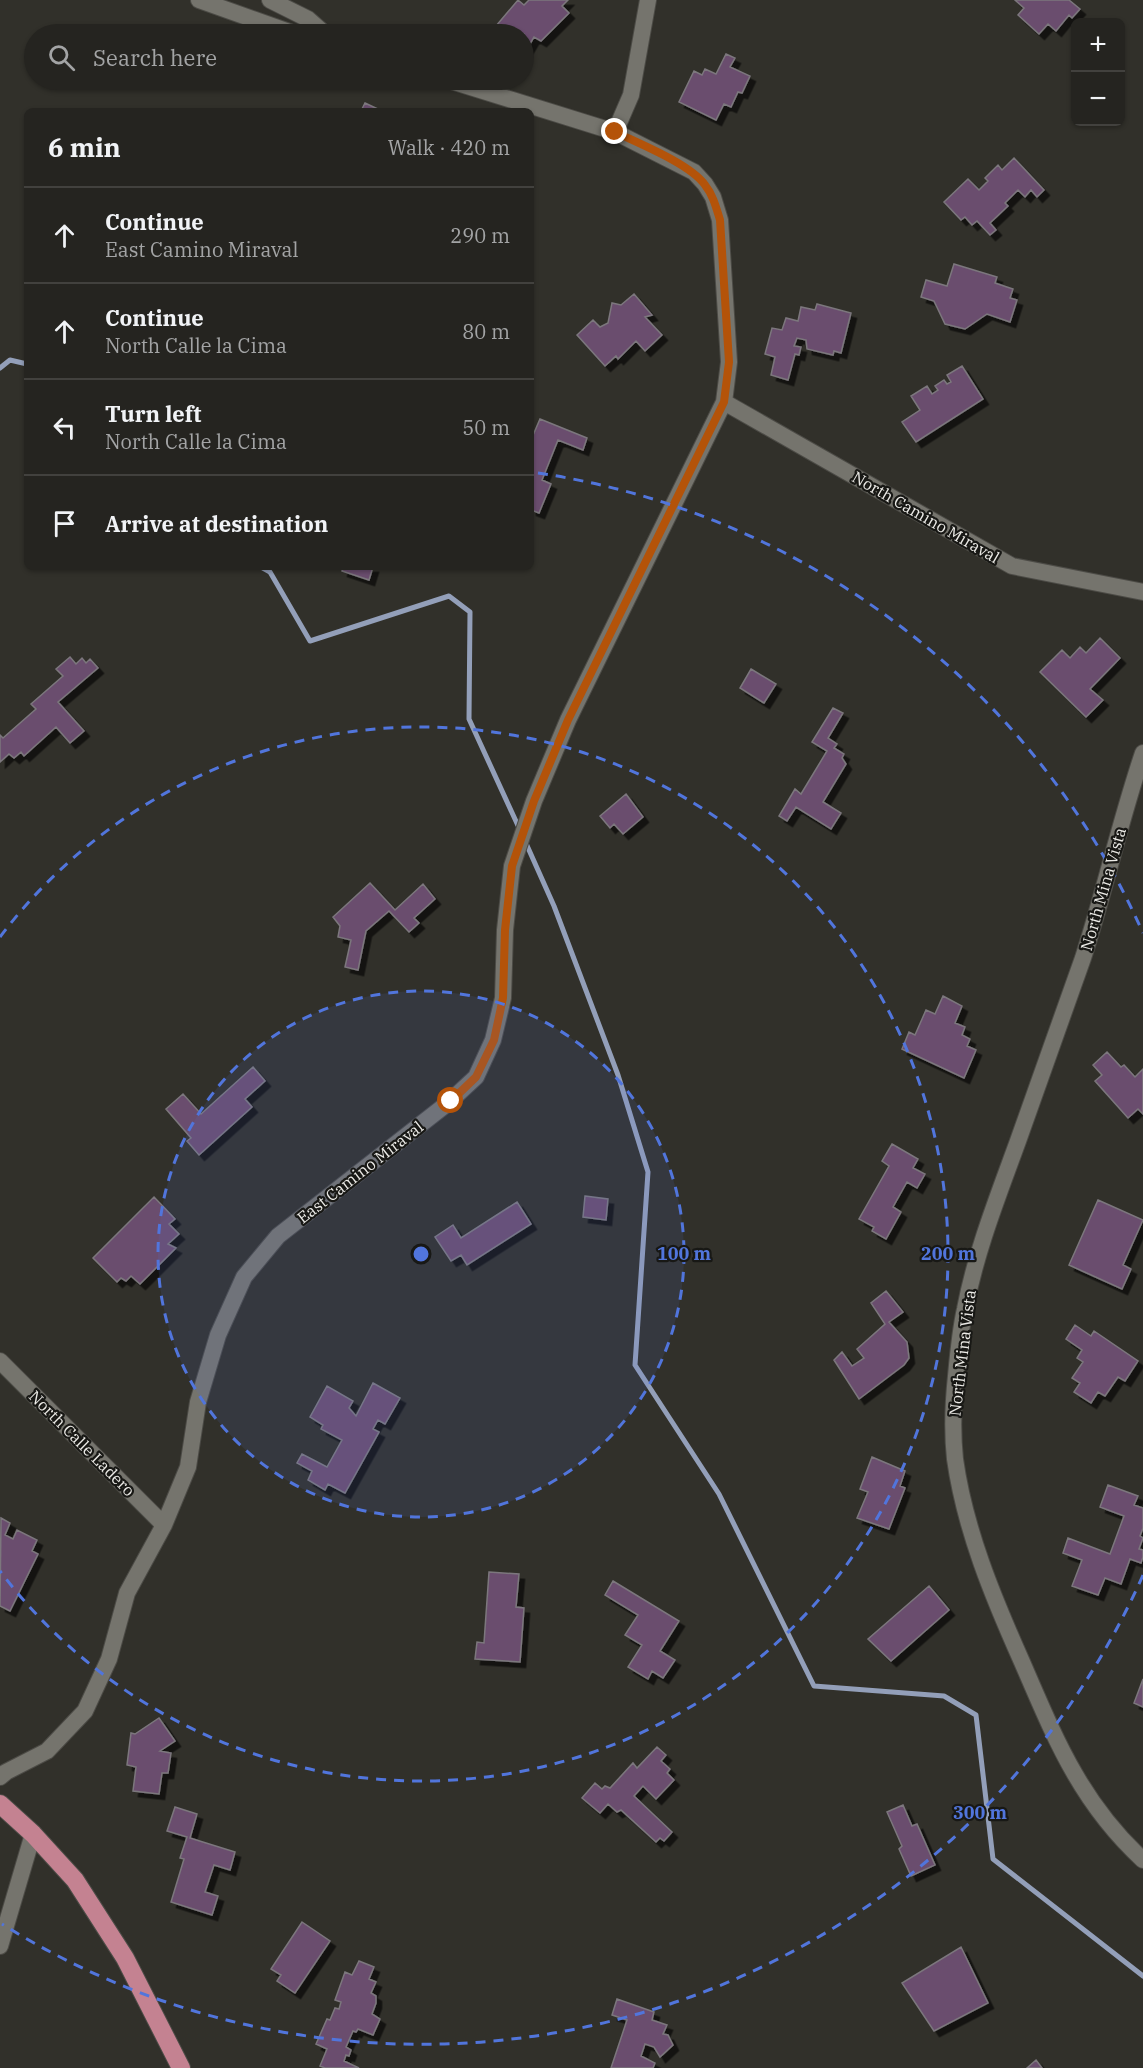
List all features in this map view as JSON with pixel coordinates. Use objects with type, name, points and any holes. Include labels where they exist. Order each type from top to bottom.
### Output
[{"type":"main road","points":[[0,1804],[33,1834],[75,1880],[119,1948],[181,2068]]},
{"type":"street","points":[[199,0],[267,24]]},
{"type":"street","points":[[270,0],[314,24]]},
{"type":"street","points":[[615,132],[631,95],[648,0]]},
{"type":"street","name":"East Camino Miraval","points":[[0,1777],[47,1751],[85,1711],[109,1659],[127,1593],[164,1525],[188,1467],[198,1402],[218,1335],[244,1277],[278,1236],[448,1103],[476,1077],[494,1040],[503,998],[505,930],[512,866],[534,801],[568,720],[724,402],[729,362],[720,220],[713,197],[705,184],[694,172],[615,132],[480,90]]},
{"type":"street","name":"North Camino Miraval","points":[[724,402],[1012,567],[1143,592]]},
{"type":"street","name":"North Mina Vista","points":[[1143,753],[1087,947],[992,1213],[974,1270],[964,1310],[958,1353],[953,1423],[955,1457],[963,1503],[975,1545],[1010,1636],[1068,1765],[1090,1801],[1143,1860]]},
{"type":"street","name":"North Calle Ladero","points":[[0,1362],[164,1525]]},
{"type":"street","points":[[0,1946],[33,1834]]},
{"type":"building","points":[[518,0],[524,5],[529,0],[568,0],[562,6],[569,13],[541,41],[534,37],[534,24],[498,24]]},
{"type":"building","points":[[1015,0],[1069,0],[1080,9],[1072,18],[1069,15],[1056,31],[1048,24],[1039,34],[1018,15],[1024,8]]},
{"type":"building","points":[[726,54],[735,58],[730,67],[750,76],[742,93],[738,92],[731,107],[724,104],[716,120],[679,102],[694,71],[702,75],[705,69],[716,74]]},
{"type":"building","points":[[365,103],[376,108],[362,108]]},
{"type":"building","points":[[1014,158],[1044,190],[1037,197],[1031,190],[1025,197],[1018,190],[1005,203],[1008,206],[990,223],[996,230],[990,235],[977,221],[972,225],[965,217],[961,220],[944,202],[968,179],[979,190],[988,181],[985,178],[998,165],[1002,170]]},
{"type":"building","points":[[954,264],[997,277],[995,283],[1013,289],[1010,298],[1017,300],[1010,322],[987,314],[965,329],[945,324],[934,301],[921,297],[926,280],[947,286]]},
{"type":"building","points":[[634,294],[652,315],[645,317],[662,335],[645,351],[636,341],[618,359],[616,356],[605,366],[577,335],[593,320],[600,327],[608,323],[612,303],[621,305]]},
{"type":"building","points":[[817,304],[851,313],[841,353],[834,351],[833,355],[807,349],[806,340],[797,338],[794,346],[801,347],[799,355],[795,354],[788,380],[771,375],[775,357],[765,354],[772,328],[782,330],[786,318],[798,321],[801,307],[815,310]]},
{"type":"building","points":[[962,366],[983,399],[916,442],[902,422],[920,410],[911,396],[927,386],[932,394],[938,390],[935,386],[944,380],[947,384],[951,382],[947,375]]},
{"type":"building","points":[[540,419],[587,438],[583,450],[558,440],[542,480],[551,484],[539,513],[534,511],[534,433]]},
{"type":"building","points":[[342,570],[372,570],[369,580]]},
{"type":"building","points":[[1100,638],[1120,658],[1090,689],[1103,700],[1086,717],[1040,672],[1062,650],[1070,658],[1080,647],[1086,653]]},
{"type":"building","points":[[70,657],[76,664],[82,658],[86,663],[90,659],[98,668],[58,702],[84,731],[70,743],[56,727],[24,756],[21,752],[14,758],[9,754],[0,762],[0,735],[3,738],[36,709],[31,704],[63,676],[56,669]]},
{"type":"building","points":[[751,669],[776,684],[764,703],[740,688]]},
{"type":"building","points":[[833,708],[843,713],[828,738],[837,744],[834,748],[844,754],[842,758],[846,764],[823,802],[841,813],[831,829],[796,807],[787,821],[779,816],[795,789],[801,794],[827,751],[812,742]]},
{"type":"building","points":[[626,794],[643,817],[623,834],[614,824],[610,828],[600,816]]},
{"type":"building","points":[[370,883],[395,910],[423,884],[435,899],[414,918],[419,923],[409,932],[389,911],[366,931],[358,970],[345,967],[351,940],[338,937],[340,926],[333,917]]},
{"type":"building","points":[[943,996],[962,1006],[955,1023],[965,1027],[962,1035],[970,1039],[967,1046],[976,1050],[964,1078],[902,1049],[909,1032],[915,1035],[926,1010],[935,1014]]},
{"type":"building","points":[[1107,1052],[1121,1067],[1124,1065],[1135,1077],[1143,1069],[1143,1114],[1138,1109],[1128,1118],[1095,1081],[1102,1075],[1093,1065]]},
{"type":"building","points":[[253,1067],[265,1081],[245,1099],[252,1107],[199,1155],[187,1141],[191,1138],[166,1109],[183,1094],[201,1114]]},
{"type":"building","points":[[892,1144],[918,1159],[913,1168],[925,1174],[917,1188],[907,1182],[893,1207],[901,1212],[886,1239],[872,1231],[874,1227],[859,1219],[889,1166],[882,1161]]},
{"type":"building","points":[[585,1196],[608,1199],[606,1220],[583,1217]]},
{"type":"building","points":[[154,1197],[175,1219],[169,1224],[179,1234],[168,1244],[176,1248],[140,1284],[131,1276],[126,1281],[121,1278],[117,1282],[93,1258]]},
{"type":"building","points":[[1098,1200],[1143,1220],[1123,1265],[1131,1269],[1122,1289],[1069,1265]]},
{"type":"building","points":[[517,1202],[531,1224],[467,1265],[461,1255],[451,1261],[435,1237],[453,1225],[461,1238]]},
{"type":"building","points":[[886,1291],[903,1312],[889,1322],[907,1342],[909,1358],[904,1365],[859,1399],[834,1360],[842,1352],[852,1366],[864,1358],[857,1349],[885,1324],[871,1303]]},
{"type":"building","points":[[1075,1325],[1091,1336],[1094,1331],[1138,1361],[1125,1381],[1118,1377],[1105,1396],[1098,1392],[1091,1403],[1074,1392],[1080,1383],[1072,1378],[1083,1362],[1077,1358],[1082,1350],[1066,1339]]},
{"type":"building","points":[[373,1383],[400,1398],[385,1424],[378,1420],[373,1429],[379,1432],[345,1493],[328,1484],[325,1490],[308,1480],[312,1471],[297,1463],[302,1454],[327,1467],[342,1440],[321,1429],[323,1425],[310,1417],[327,1386],[353,1401],[349,1408],[356,1416]]},
{"type":"building","points":[[872,1457],[905,1471],[900,1486],[905,1488],[889,1529],[857,1518],[868,1492],[860,1489]]},
{"type":"building","points":[[1108,1485],[1138,1496],[1134,1505],[1143,1508],[1143,1528],[1140,1536],[1143,1538],[1139,1549],[1143,1550],[1143,1557],[1141,1563],[1130,1559],[1121,1584],[1105,1578],[1098,1595],[1072,1586],[1082,1560],[1063,1553],[1068,1538],[1110,1554],[1124,1516],[1100,1507]]},
{"type":"building","points":[[1,1518],[10,1523],[5,1535],[13,1539],[17,1530],[37,1540],[32,1551],[38,1554],[10,1611],[0,1606]]},
{"type":"building","points":[[489,1572],[519,1574],[516,1607],[524,1608],[520,1662],[475,1659],[477,1642],[484,1643]]},
{"type":"building","points":[[613,1581],[679,1621],[660,1651],[675,1660],[663,1678],[652,1671],[648,1679],[628,1667],[642,1645],[625,1635],[638,1615],[605,1595]]},
{"type":"building","points":[[929,1586],[949,1610],[891,1661],[868,1639]]},
{"type":"building","points":[[1143,1679],[1143,1707],[1134,1703]]},
{"type":"building","points":[[159,1718],[175,1741],[160,1751],[171,1753],[168,1773],[162,1773],[159,1794],[133,1791],[136,1767],[127,1765],[131,1733],[135,1734]]},
{"type":"building","points":[[657,1747],[666,1755],[661,1761],[670,1769],[667,1773],[674,1780],[656,1799],[643,1786],[634,1796],[672,1832],[664,1841],[660,1838],[656,1842],[621,1810],[617,1812],[608,1804],[600,1813],[582,1798],[595,1783],[602,1789],[605,1786],[610,1788],[633,1763],[637,1768]]},
{"type":"building","points":[[903,1805],[912,1826],[917,1824],[935,1865],[911,1876],[899,1849],[902,1846],[887,1812]]},
{"type":"building","points":[[175,1807],[197,1814],[190,1838],[235,1852],[230,1870],[214,1865],[205,1892],[218,1896],[212,1915],[171,1902],[184,1859],[180,1858],[187,1837],[167,1831]]},
{"type":"building","points":[[302,1922],[330,1941],[295,1993],[277,1981],[281,1975],[271,1969]]},
{"type":"building","points":[[961,1947],[988,2003],[934,2031],[902,1983]]},
{"type":"building","points":[[359,1961],[374,1967],[369,1979],[376,1982],[371,1993],[376,1996],[372,2014],[380,2019],[373,2035],[358,2029],[356,2032],[353,2031],[346,2047],[351,2050],[344,2061],[359,2068],[325,2068],[320,2066],[327,2049],[316,2044],[327,2019],[330,2020],[335,2008],[339,2009],[341,2002],[335,2000],[345,1972],[352,1975]]},
{"type":"building","points":[[617,1999],[654,2012],[652,2020],[667,2025],[663,2034],[668,2035],[673,2045],[660,2057],[654,2047],[645,2044],[641,2056],[655,2063],[653,2068],[611,2068],[627,2020],[612,2015]]},
{"type":"building","points":[[1036,2060],[1042,2068],[1027,2068]]},
{"type":"waterway","points":[[0,368],[10,360],[24,363]]},
{"type":"waterway","points":[[266,570],[270,572],[310,641],[449,596],[470,612],[469,719],[520,830]]},
{"type":"waterway","points":[[525,841],[554,906],[618,1075],[648,1172],[635,1365],[719,1494],[814,1686],[944,1696],[976,1715],[993,1859],[1143,1976]]},
{"type":"route","points":[[451,1101],[476,1077],[494,1040],[503,998],[505,930],[512,866],[534,801],[568,720],[724,402],[729,362],[720,220],[713,197],[694,172],[615,132]]}]
